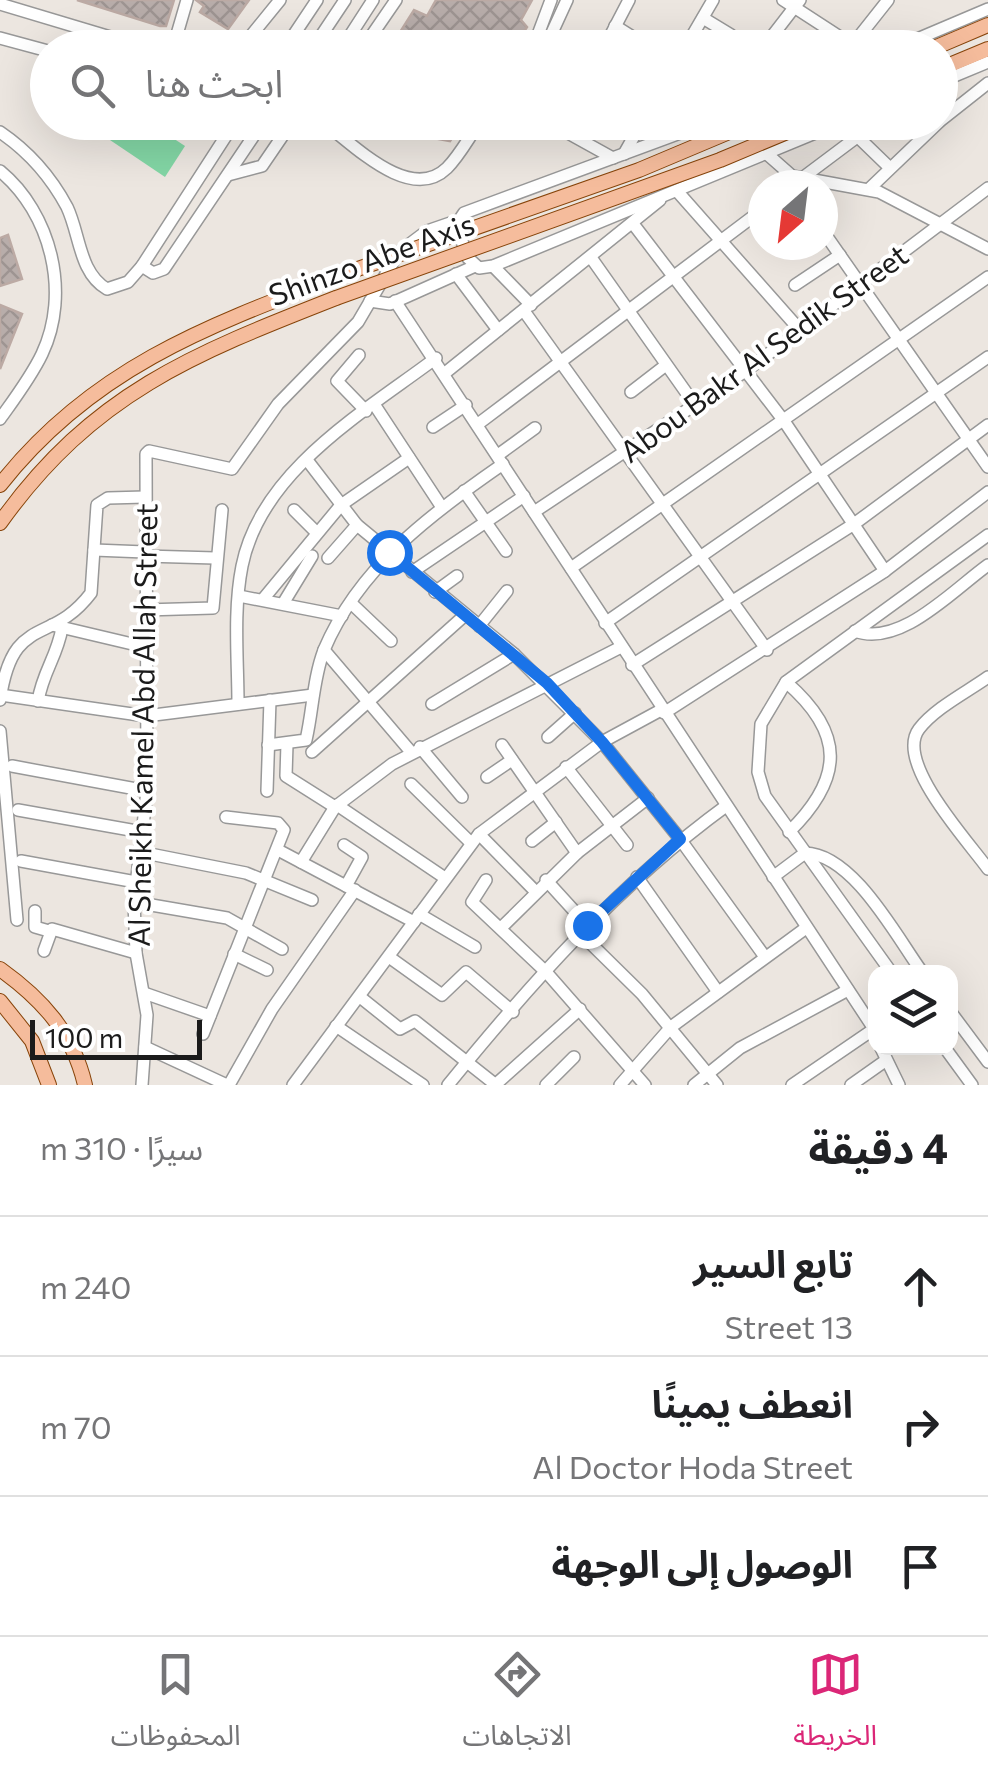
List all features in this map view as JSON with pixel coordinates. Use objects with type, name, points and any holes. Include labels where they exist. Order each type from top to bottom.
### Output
[{"type":"main road","points":[[958,38],[988,25]]},
{"type":"main road","points":[[958,61],[988,49]]},
{"type":"main road","name":"Shinzo Abe Axis","points":[[0,486],[55,425],[132,366],[218,321],[638,170],[710,140]]},
{"type":"main road","name":"Shinzo Abe Axis","points":[[0,524],[74,437],[138,387],[210,348],[767,140]]},
{"type":"main road","points":[[0,969],[41,1002],[62,1028],[85,1085]]},
{"type":"main road","points":[[0,1001],[32,1041],[48,1085]]},
{"type":"street","points":[[178,30],[186,0]]},
{"type":"street","points":[[256,30],[280,0]]},
{"type":"street","points":[[297,30],[317,0]]},
{"type":"street","points":[[325,30],[345,0]]},
{"type":"street","points":[[354,30],[373,0]]},
{"type":"street","points":[[375,30],[396,0]]},
{"type":"street","points":[[540,30],[551,0]]},
{"type":"street","points":[[553,30],[567,0]]},
{"type":"street","points":[[613,30],[629,0]]},
{"type":"street","points":[[696,30],[714,0]]},
{"type":"street","points":[[865,30],[888,0]]},
{"type":"street","points":[[774,30],[792,2],[831,30]]},
{"type":"street","points":[[0,4],[87,30]]},
{"type":"street","points":[[938,30],[988,9]]},
{"type":"street","points":[[703,18],[723,30]]},
{"type":"street","points":[[615,26],[621,30]]},
{"type":"street","points":[[0,38],[30,46]]},
{"type":"street","points":[[958,74],[988,62]]},
{"type":"street","points":[[958,107],[988,83]]},
{"type":"street","points":[[0,132],[38,164],[56,189],[95,282],[107,289],[118,288],[142,266],[223,140]]},
{"type":"street","points":[[142,266],[153,273],[164,269],[251,140]]},
{"type":"street","points":[[228,175],[262,166],[281,140]]},
{"type":"street","points":[[348,140],[396,175],[414,180],[432,177],[447,168],[467,140]]},
{"type":"street","points":[[584,140],[601,151],[622,152]]},
{"type":"street","points":[[622,152],[630,140]]},
{"type":"street","points":[[657,140],[464,213],[456,221],[408,244],[370,301],[380,305],[395,302],[475,266],[494,266],[800,140]]},
{"type":"street","points":[[814,170],[856,140]]},
{"type":"street","points":[[861,140],[889,167]]},
{"type":"street","points":[[870,189],[920,140]]},
{"type":"street","points":[[601,151],[622,152]]},
{"type":"street","points":[[767,154],[783,170]]},
{"type":"street","points":[[0,171],[30,205],[44,232],[56,293],[43,353],[0,419]]},
{"type":"street","points":[[838,186],[870,189],[988,248]]},
{"type":"street","name":"Abou Bakr Al Sedik Street","points":[[534,512],[747,370],[988,188]]},
{"type":"street","points":[[677,191],[799,328]]},
{"type":"street","points":[[445,372],[592,259],[664,196]]},
{"type":"street","points":[[478,424],[748,220]]},
{"type":"street","points":[[456,221],[468,258],[475,266]]},
{"type":"street","points":[[634,225],[784,421],[885,571]]},
{"type":"street","points":[[838,252],[988,467]]},
{"type":"street","points":[[795,285],[840,255]]},
{"type":"street","points":[[592,259],[695,405]]},
{"type":"street","points":[[494,266],[768,650]]},
{"type":"street","points":[[456,274],[498,330]]},
{"type":"street","points":[[571,568],[988,277]]},
{"type":"street","name":"Al Sheikh Kamel Abd Allah Street","points":[[142,1085],[144,993],[136,953],[134,902],[146,792],[145,459],[150,451],[232,470],[278,404],[352,328],[370,301]]},
{"type":"street","points":[[395,302],[436,358],[662,711],[868,1020]]},
{"type":"street","points":[[359,355],[337,381],[370,408],[442,506]]},
{"type":"street","points":[[606,623],[988,357]]},
{"type":"street","points":[[238,704],[242,568],[258,519],[280,487],[308,460],[436,358]]},
{"type":"street","points":[[631,392],[666,365]]},
{"type":"street","points":[[433,427],[466,405]]},
{"type":"street","points":[[632,664],[854,524],[988,425]]},
{"type":"street","points":[[268,745],[306,740],[324,650],[342,616],[389,552],[535,428]]},
{"type":"street","points":[[264,598],[341,505],[409,458]]},
{"type":"street","points":[[308,460],[357,525],[547,683],[602,742],[680,839],[765,957]]},
{"type":"street","points":[[464,491],[506,551]]},
{"type":"street","points":[[299,1082],[475,838],[602,742],[768,650],[885,571],[988,492]]},
{"type":"street","points":[[412,572],[524,496]]},
{"type":"street","points":[[145,497],[108,498],[98,505],[91,593],[57,626],[20,642],[0,698],[146,716],[313,695]]},
{"type":"street","points":[[146,610],[207,610],[214,604],[222,510]]},
{"type":"street","points":[[294,510],[316,532]]},
{"type":"street","points":[[328,558],[357,525]]},
{"type":"street","points":[[886,965],[766,796],[757,748],[766,712],[786,682],[988,536]]},
{"type":"street","points":[[94,550],[215,558]]},
{"type":"street","points":[[284,602],[312,556]]},
{"type":"street","points":[[854,630],[877,635],[899,629],[988,565]]},
{"type":"street","points":[[435,592],[457,576]]},
{"type":"street","points":[[479,626],[507,591]]},
{"type":"street","points":[[239,596],[342,616]]},
{"type":"street","points":[[352,603],[391,641]]},
{"type":"street","points":[[312,752],[464,616]]},
{"type":"street","points":[[57,626],[146,647]]},
{"type":"street","points":[[38,701],[42,672],[56,659],[57,626]]},
{"type":"street","points":[[301,862],[336,806],[415,750],[621,647]]},
{"type":"street","points":[[324,650],[368,702],[462,798]]},
{"type":"street","points":[[432,704],[514,654]]},
{"type":"street","points":[[988,677],[919,729],[912,744],[920,774],[988,870]]},
{"type":"street","points":[[786,682],[818,714],[830,760],[818,800],[789,832]]},
{"type":"street","points":[[266,791],[270,700]]},
{"type":"street","points":[[548,737],[575,713]]},
{"type":"street","points":[[0,731],[17,920]]},
{"type":"street","points":[[286,744],[286,776],[444,878]]},
{"type":"street","points":[[502,745],[577,852]]},
{"type":"street","points":[[487,777],[512,760]]},
{"type":"street","points":[[12,766],[146,792]]},
{"type":"street","points":[[566,767],[627,845]]},
{"type":"street","points":[[422,795],[442,778]]},
{"type":"street","points":[[411,784],[535,892]]},
{"type":"street","points":[[501,928],[577,852],[648,798]]},
{"type":"street","points":[[448,1085],[584,929],[680,839],[726,806]]},
{"type":"street","points":[[18,810],[142,832]]},
{"type":"street","points":[[203,1034],[284,830],[281,824],[226,817]]},
{"type":"street","points":[[532,841],[556,822]]},
{"type":"street","points":[[145,1047],[228,1085],[350,888],[362,857],[344,845]]},
{"type":"street","points":[[278,850],[475,947]]},
{"type":"street","points":[[140,852],[267,880],[312,900]]},
{"type":"street","points":[[773,877],[805,853],[828,857],[847,870],[917,965]]},
{"type":"street","points":[[22,861],[136,882]]},
{"type":"street","points":[[637,877],[718,992]]},
{"type":"street","points":[[486,880],[472,902],[547,973],[645,1085]]},
{"type":"street","points":[[546,880],[718,1085]]},
{"type":"street","points":[[134,902],[216,915],[249,926],[282,949]]},
{"type":"street","points":[[36,912],[34,925],[136,953]]},
{"type":"street","points":[[620,1085],[671,1027],[806,928]]},
{"type":"street","points":[[44,951],[49,931]]},
{"type":"street","points":[[234,954],[267,970]]},
{"type":"street","points":[[389,957],[442,995],[466,972],[513,1012]]},
{"type":"street","points":[[694,1085],[740,1048],[848,990]]},
{"type":"street","points":[[144,993],[210,1016]]},
{"type":"street","points":[[360,998],[400,1029],[414,1020],[495,1085],[580,1009]]},
{"type":"street","points":[[958,1022],[988,1062]]},
{"type":"street","points":[[336,1026],[423,1085]]},
{"type":"street","points":[[792,1085],[868,1035]]},
{"type":"street","points":[[883,1055],[900,1085]]},
{"type":"street","points":[[950,1055],[972,1085]]},
{"type":"street","points":[[546,1085],[574,1056]]},
{"type":"street","points":[[851,1085],[885,1061]]},
{"type":"green space","points":[[110,140],[176,140],[185,146],[165,177]]},
{"type":"building","points":[[77,0],[174,0],[166,26],[160,26]]},
{"type":"building","points":[[196,0],[249,0],[228,29],[200,12],[204,6]]},
{"type":"building","points":[[436,0],[532,0],[521,20],[525,30],[401,30],[414,10],[427,16]]},
{"type":"building","points":[[8,235],[22,279],[0,286],[0,238]]},
{"type":"building","points":[[0,305],[22,314],[0,369]]},
{"type":"route","points":[[389,552],[547,683],[602,742],[680,839],[587,925]]}]
